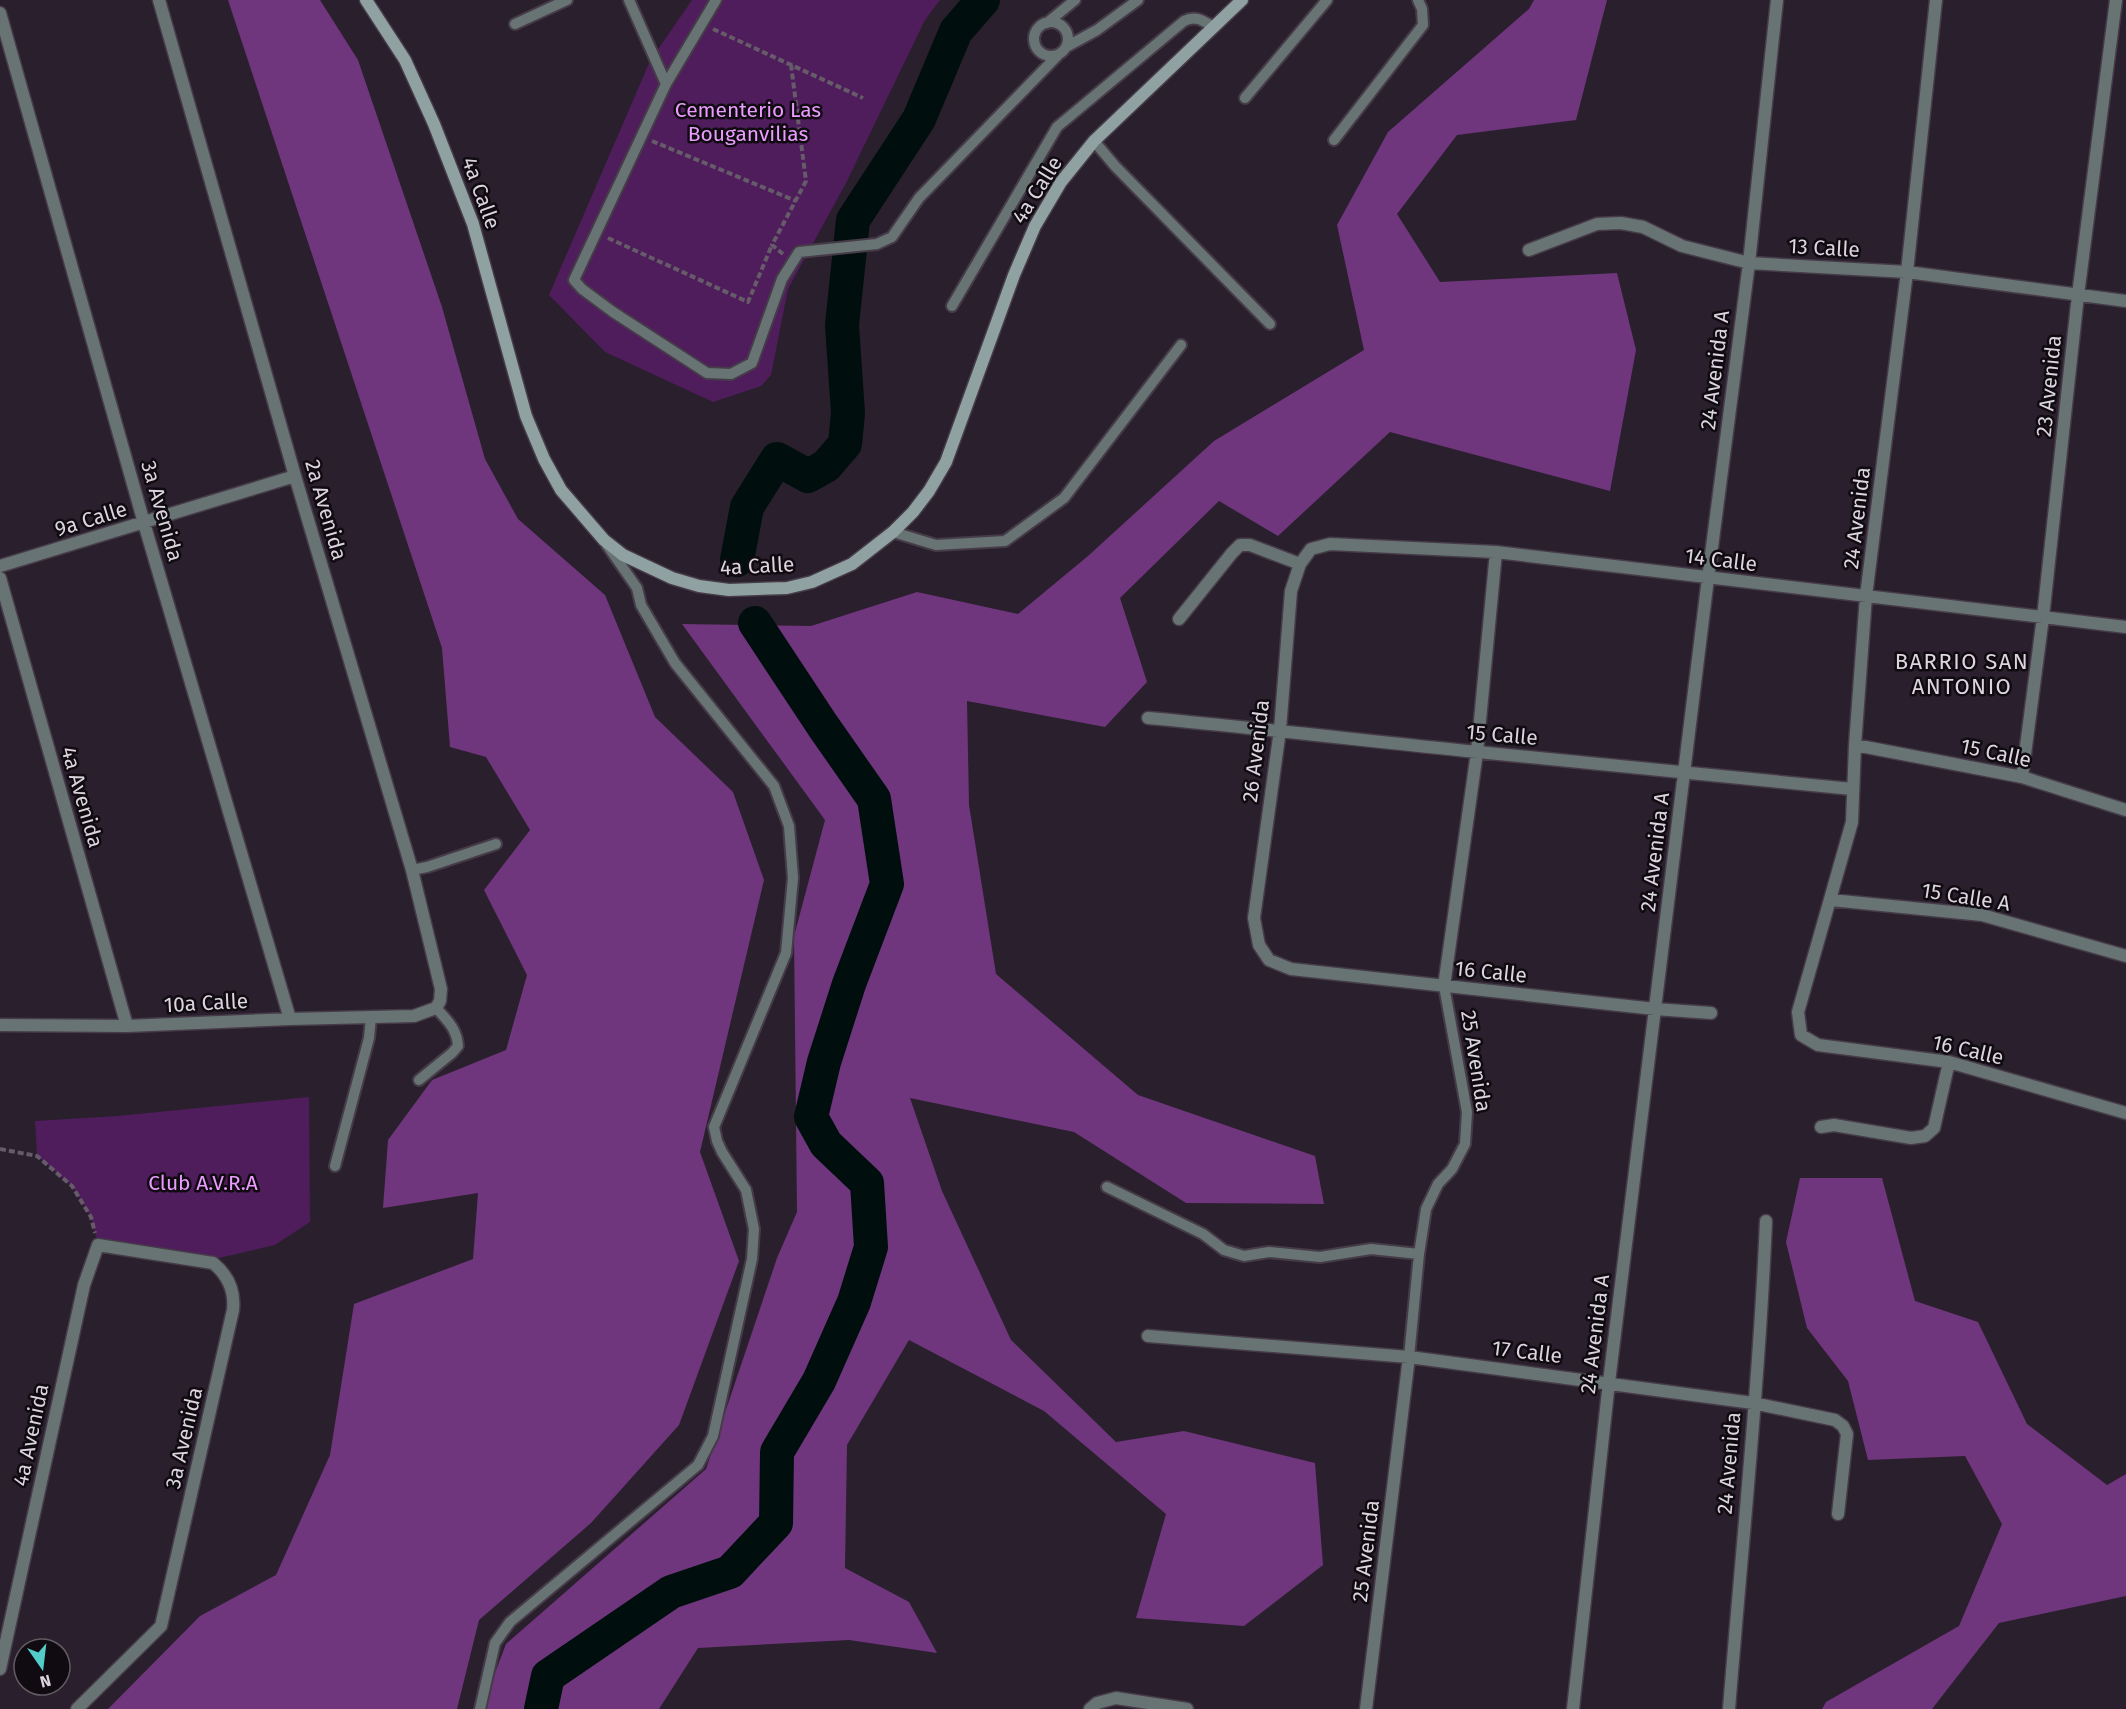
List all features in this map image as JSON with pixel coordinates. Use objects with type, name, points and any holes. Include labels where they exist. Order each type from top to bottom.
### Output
[{"type":"main road","name":"4a Calle","points":[[366,0],[405,60],[439,135],[472,224],[526,416],[544,459],[561,490],[604,540],[622,555],[672,578],[699,586],[729,590],[787,588],[812,582],[852,564],[893,532],[913,512],[946,462],[960,430],[1014,275],[1035,226],[1061,182],[1094,141],[1242,0]]},
{"type":"street","name":"2a Avenida","points":[[159,0],[295,476],[412,870],[441,989],[440,1001],[436,1008]]},
{"type":"street","name":"24 Avenida A","points":[[1573,1709],[1609,1382],[1749,263],[1777,0]]},
{"type":"street","name":"24 Avenida","points":[[1801,1035],[1798,1012],[1852,822],[1852,789],[1866,596],[1907,272],[1935,0]]},
{"type":"street","name":"23 Avenida","points":[[2022,777],[2043,617],[2078,295],[2116,0]]},
{"type":"street","name":"3a Avenida","points":[[0,13],[144,523],[290,1019]]},
{"type":"street","name":"13 Calle","points":[[1529,250],[1597,224],[1621,223],[1643,227],[1682,246],[1749,263],[1907,272],[2126,301]]},
{"type":"street","name":"9a Calle","points":[[0,566],[295,476]]},
{"type":"street","points":[[1179,619],[1240,545],[1250,544],[1300,564]]},
{"type":"street","name":"14 Calle","points":[[1311,549],[1330,544],[1496,552],[2126,627]]},
{"type":"street","name":"26 Avenida","points":[[1269,960],[1259,945],[1254,918],[1280,730],[1291,591],[1300,564],[1311,549]]},
{"type":"street","name":"25 Avenida","points":[[1444,986],[1477,752],[1496,552]]},
{"type":"street","name":"4a Avenida","points":[[0,578],[127,1026]]},
{"type":"street","name":"15 Calle","points":[[1148,717],[1852,789]]},
{"type":"street","name":"15 Calle","points":[[1855,745],[2022,777],[2126,810]]},
{"type":"street","name":"15 Calle A","points":[[1831,900],[1982,915],[2126,956]]},
{"type":"street","name":"16 Calle","points":[[1269,960],[1291,969],[1655,1009],[1711,1013]]},
{"type":"street","name":"10a Calle","points":[[0,1025],[127,1026],[414,1016],[436,1008]]},
{"type":"street","name":"16 Calle","points":[[1801,1035],[1818,1045],[1949,1062],[2126,1113]]},
{"type":"street","points":[[1821,1127],[1834,1125],[1911,1138],[1925,1136],[1934,1128],[1949,1062]]},
{"type":"street","name":"24 Avenida","points":[[1729,1709],[1753,1403],[1761,1330],[1766,1221]]},
{"type":"street","name":"3a Avenida","points":[[77,1709],[161,1626],[234,1301],[229,1282],[213,1263],[97,1240]]},
{"type":"street","name":"4a Avenida","points":[[0,1669],[84,1285],[97,1240]]},
{"type":"street","name":"17 Calle","points":[[1148,1336],[1409,1357],[1753,1403],[1835,1420],[1843,1426],[1847,1434],[1838,1514]]},
{"type":"street","name":"25 Avenida","points":[[1366,1709],[1409,1357]]},
{"type":"street","points":[[1094,1706],[1116,1698],[1187,1709]]},
{"type":"lane","points":[[515,24],[567,0]]},
{"type":"lane","points":[[629,0],[666,84]]},
{"type":"lane","points":[[716,0],[666,84],[574,280],[582,289],[613,312],[707,373],[731,374],[752,363],[782,279],[796,257],[878,244],[892,237],[919,198],[1062,51],[1068,41],[1066,30],[1058,23],[1047,22]]},
{"type":"lane","points":[[1075,0],[1038,28],[1035,33],[1034,44],[1046,56],[1062,51],[1138,0]]},
{"type":"lane","points":[[1245,98],[1327,0]]},
{"type":"lane","points":[[1334,140],[1423,25],[1422,9],[1418,0]]},
{"type":"lane","points":[[952,306],[1057,127],[1184,21],[1198,18],[1214,27]]},
{"type":"lane","points":[[1094,141],[1115,166],[1270,324]]},
{"type":"lane","points":[[893,532],[936,544],[1005,541],[1064,498],[1181,345]]},
{"type":"lane","points":[[480,1709],[495,1643],[510,1622],[698,1465],[713,1436],[752,1259],[754,1229],[746,1190],[722,1152],[714,1127],[786,953],[793,878],[792,857],[789,826],[774,786],[675,663],[641,605],[637,588],[604,540]]},
{"type":"lane","points":[[412,870],[496,844]]},
{"type":"lane","name":"25 Avenida","points":[[1409,1357],[1419,1254],[1426,1209],[1438,1184],[1452,1169],[1465,1144],[1467,1112],[1444,986]]},
{"type":"lane","points":[[418,1080],[458,1046],[457,1035],[450,1023],[436,1008]]},
{"type":"lane","points":[[335,1166],[369,1038],[371,1017]]},
{"type":"lane","points":[[1107,1187],[1203,1234],[1224,1250],[1244,1256],[1269,1252],[1320,1257],[1371,1249],[1419,1254]]},
{"type":"path","points":[[701,24],[864,98]]},
{"type":"path","points":[[596,232],[748,302],[772,245],[806,181],[791,65]]},
{"type":"path","points":[[640,137],[795,201]]},
{"type":"path","points":[[772,245],[796,257]]},
{"type":"path","points":[[0,1149],[37,1156],[72,1186],[91,1217],[97,1240]]},
{"type":"green space","name":"Cementerio Las Bouganvilias","points":[[692,0],[940,0],[925,20],[846,183],[788,289],[771,375],[761,386],[713,402],[605,352],[549,295],[650,61]]},
{"type":"green space","name":"Club A.V.R.A","points":[[309,1097],[310,1222],[275,1245],[206,1261],[98,1245],[91,1217],[72,1186],[37,1156],[35,1121],[118,1116]]},
{"type":"shaded area","points":[[228,0],[320,0],[358,60],[442,307],[485,459],[518,519],[605,595],[655,717],[733,792],[764,880],[700,1152],[739,1261],[679,1425],[591,1523],[479,1620],[457,1709],[108,1709],[200,1616],[276,1575],[330,1455],[354,1304],[473,1259],[478,1193],[383,1208],[388,1140],[432,1080],[506,1050],[527,975],[484,890],[530,830],[486,757],[450,747],[442,648]]},
{"type":"shaded area","points":[[1534,0],[1607,0],[1576,120],[1457,135],[1397,214],[1440,282],[1617,273],[1636,350],[1610,491],[1390,432],[1278,536],[1219,501],[1120,598],[1147,682],[1105,727],[967,701],[969,805],[996,974],[1138,1095],[1315,1156],[1324,1204],[1186,1203],[1074,1132],[910,1098],[942,1191],[1011,1340],[1116,1442],[1184,1431],[1315,1463],[1323,1565],[1244,1626],[1136,1618],[1166,1514],[1044,1411],[909,1340],[847,1445],[845,1568],[909,1602],[937,1653],[849,1640],[698,1648],[659,1709],[481,1709],[506,1644],[706,1469],[777,1258],[797,1212],[794,936],[825,820],[682,624],[811,626],[917,592],[1018,614],[1088,556],[1214,441],[1364,350],[1337,225],[1388,132],[1529,9]]},
{"type":"shaded area","points":[[1800,1178],[1882,1178],[1915,1301],[1978,1322],[2027,1424],[2107,1485],[2126,1474],[2126,1596],[1999,1623],[1932,1709],[1822,1709],[1826,1702],[1959,1626],[2002,1524],[1965,1456],[1868,1460],[1848,1381],[1807,1328],[1786,1242]]},
{"type":"waterway","points":[[737,560],[747,507],[777,459],[808,476],[826,466],[845,444],[848,413],[842,325],[853,220],[919,119],[956,31],[983,0]]},
{"type":"waterway","points":[[541,1709],[548,1676],[671,1592],[730,1572],[776,1523],[777,1452],[819,1381],[854,1302],[871,1247],[867,1183],[826,1144],[811,1117],[824,1062],[849,984],[887,884],[874,799],[755,623]]},
{"type":"district","name":"BARRIO SAN ANTONIO","points":[[1962,674]]}]
